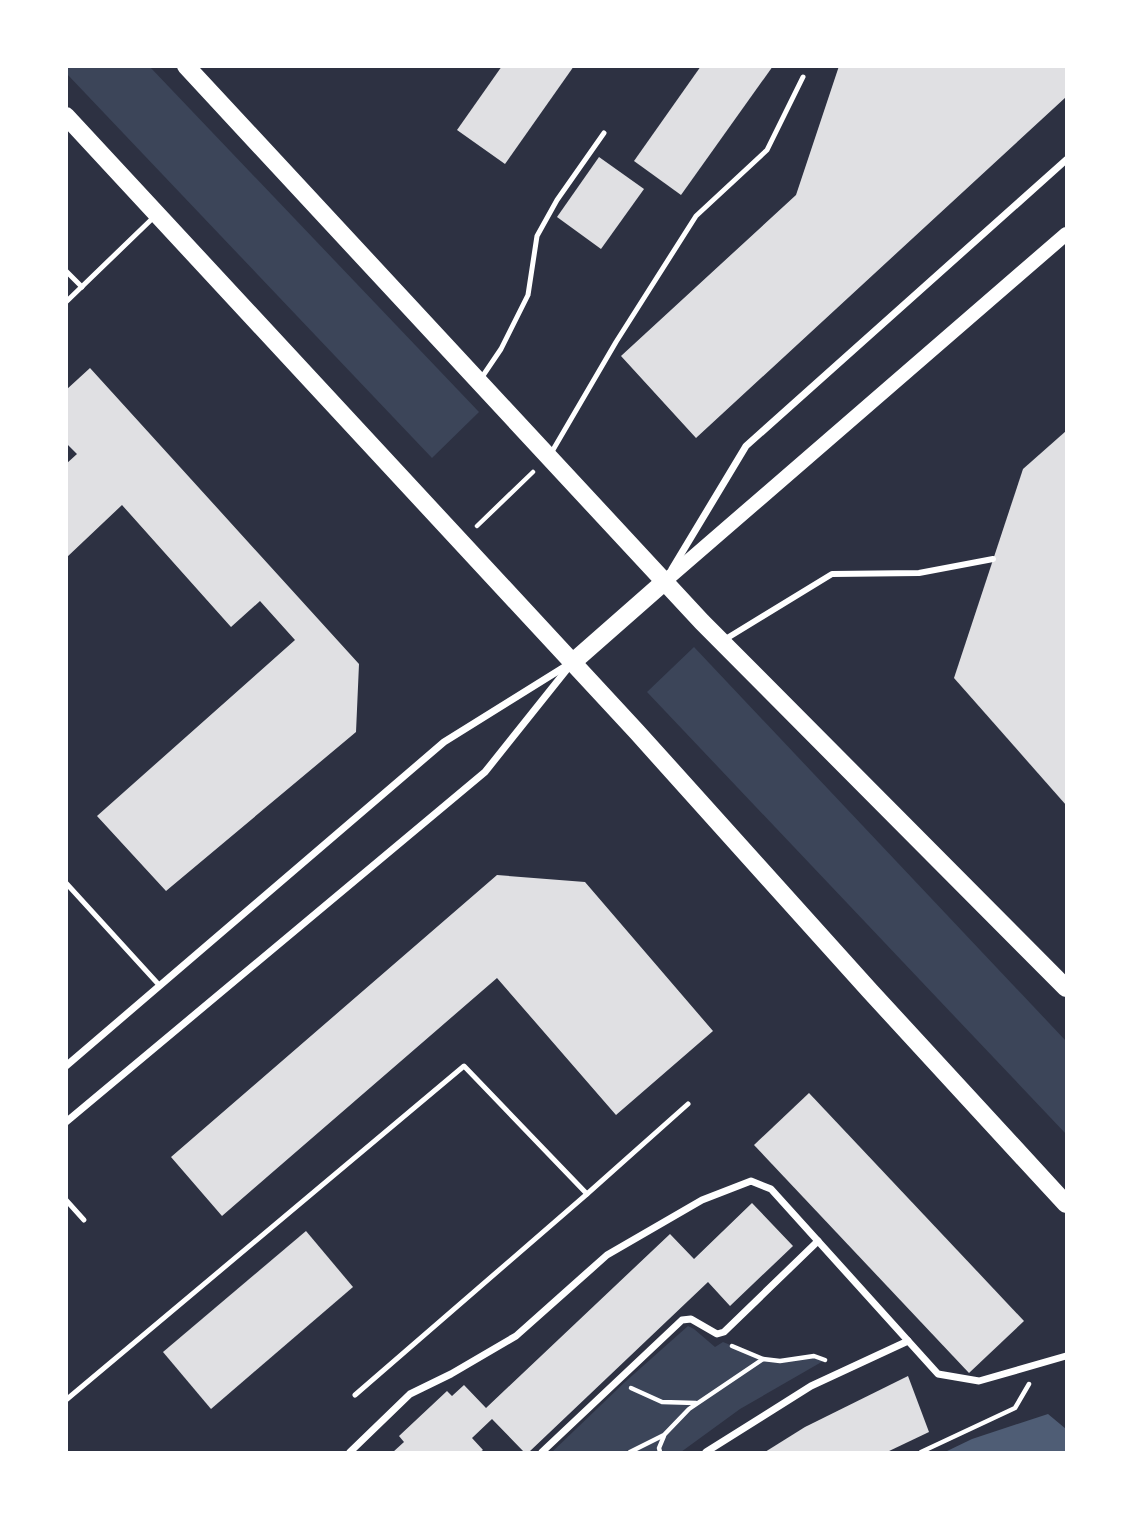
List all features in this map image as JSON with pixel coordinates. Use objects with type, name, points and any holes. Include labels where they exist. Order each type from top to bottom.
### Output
[{"type":"main road","points":[[186,66],[721,642],[1066,988]]},
{"type":"main road","points":[[66,116],[573,662],[1066,1204]]},
{"type":"main road","points":[[573,662],[1066,234]]},
{"type":"street","points":[[664,582],[746,446],[1066,160]]},
{"type":"street","points":[[721,642],[832,574],[919,573],[993,559]]},
{"type":"street","points":[[66,1066],[444,742],[573,662]]},
{"type":"street","points":[[66,1122],[485,772],[573,662]]},
{"type":"street","points":[[349,1452],[410,1394],[451,1374],[516,1336],[607,1255],[702,1200],[751,1181],[771,1189],[938,1374],[979,1381],[1066,1356]]},
{"type":"street","points":[[542,1452],[682,1320],[691,1319],[718,1334],[724,1332],[818,1241]]},
{"type":"street","points":[[706,1452],[811,1386],[908,1341]]},
{"type":"lane","points":[[548,458],[615,342],[696,216],[768,150],[803,77]]},
{"type":"lane","points":[[478,382],[501,349],[528,295],[537,236],[557,200],[604,133]]},
{"type":"lane","points":[[66,302],[158,214]]},
{"type":"lane","points":[[66,271],[82,287]]},
{"type":"lane","points":[[66,883],[160,986]]},
{"type":"lane","points":[[66,1400],[464,1066],[587,1194]]},
{"type":"lane","points":[[355,1395],[688,1104]]},
{"type":"lane","points":[[66,1200],[83,1220]]},
{"type":"path","points":[[461,542],[548,458]]},
{"type":"path","points":[[718,1334],[723,1342],[764,1359],[780,1361],[814,1356],[846,1370]]},
{"type":"path","points":[[630,1452],[664,1435],[697,1404],[764,1359]]},
{"type":"path","points":[[620,1378],[630,1387],[662,1402],[697,1404]]},
{"type":"path","points":[[921,1452],[1015,1409]]},
{"type":"path","points":[[660,1452],[664,1435]]},
{"type":"shaded area","points":[[67,66],[150,67],[479,412],[432,458],[67,74]]},
{"type":"shaded area","points":[[694,647],[1066,1041],[1066,1134],[647,692]]},
{"type":"shaded area","points":[[688,1326],[715,1347],[723,1342],[754,1356],[772,1360],[825,1360],[740,1409],[681,1452],[552,1452],[625,1382]]},
{"type":"shaded area","points":[[1048,1414],[1066,1429],[1066,1452],[945,1452],[972,1439]]},
{"type":"building","points":[[502,66],[574,66],[505,164],[457,130]]},
{"type":"building","points":[[701,66],[773,66],[681,195],[634,161]]},
{"type":"building","points":[[839,66],[1066,66],[1066,97],[696,438],[621,356],[796,195]]},
{"type":"building","points":[[599,157],[644,189],[601,249],[557,217]]},
{"type":"building","points":[[90,368],[359,664],[356,732],[166,891],[97,816],[295,640],[260,601],[231,627],[122,505],[66,558],[66,464],[77,454],[66,443],[66,390]]},
{"type":"building","points":[[1066,431],[1066,805],[954,678],[1023,469]]},
{"type":"building","points":[[497,875],[585,882],[713,1031],[616,1115],[497,978],[222,1216],[171,1157]]},
{"type":"building","points":[[809,1093],[1024,1321],[969,1373],[754,1145]]},
{"type":"building","points":[[752,1203],[793,1246],[730,1306],[708,1282],[529,1452],[524,1452],[492,1419],[472,1438],[483,1450],[480,1452],[393,1452],[404,1442],[399,1436],[447,1391],[452,1396],[464,1385],[486,1408],[670,1234],[694,1259]]},
{"type":"building","points":[[306,1231],[353,1287],[211,1409],[163,1352]]},
{"type":"building","points":[[908,1376],[929,1432],[887,1452],[765,1452],[805,1427]]}]
